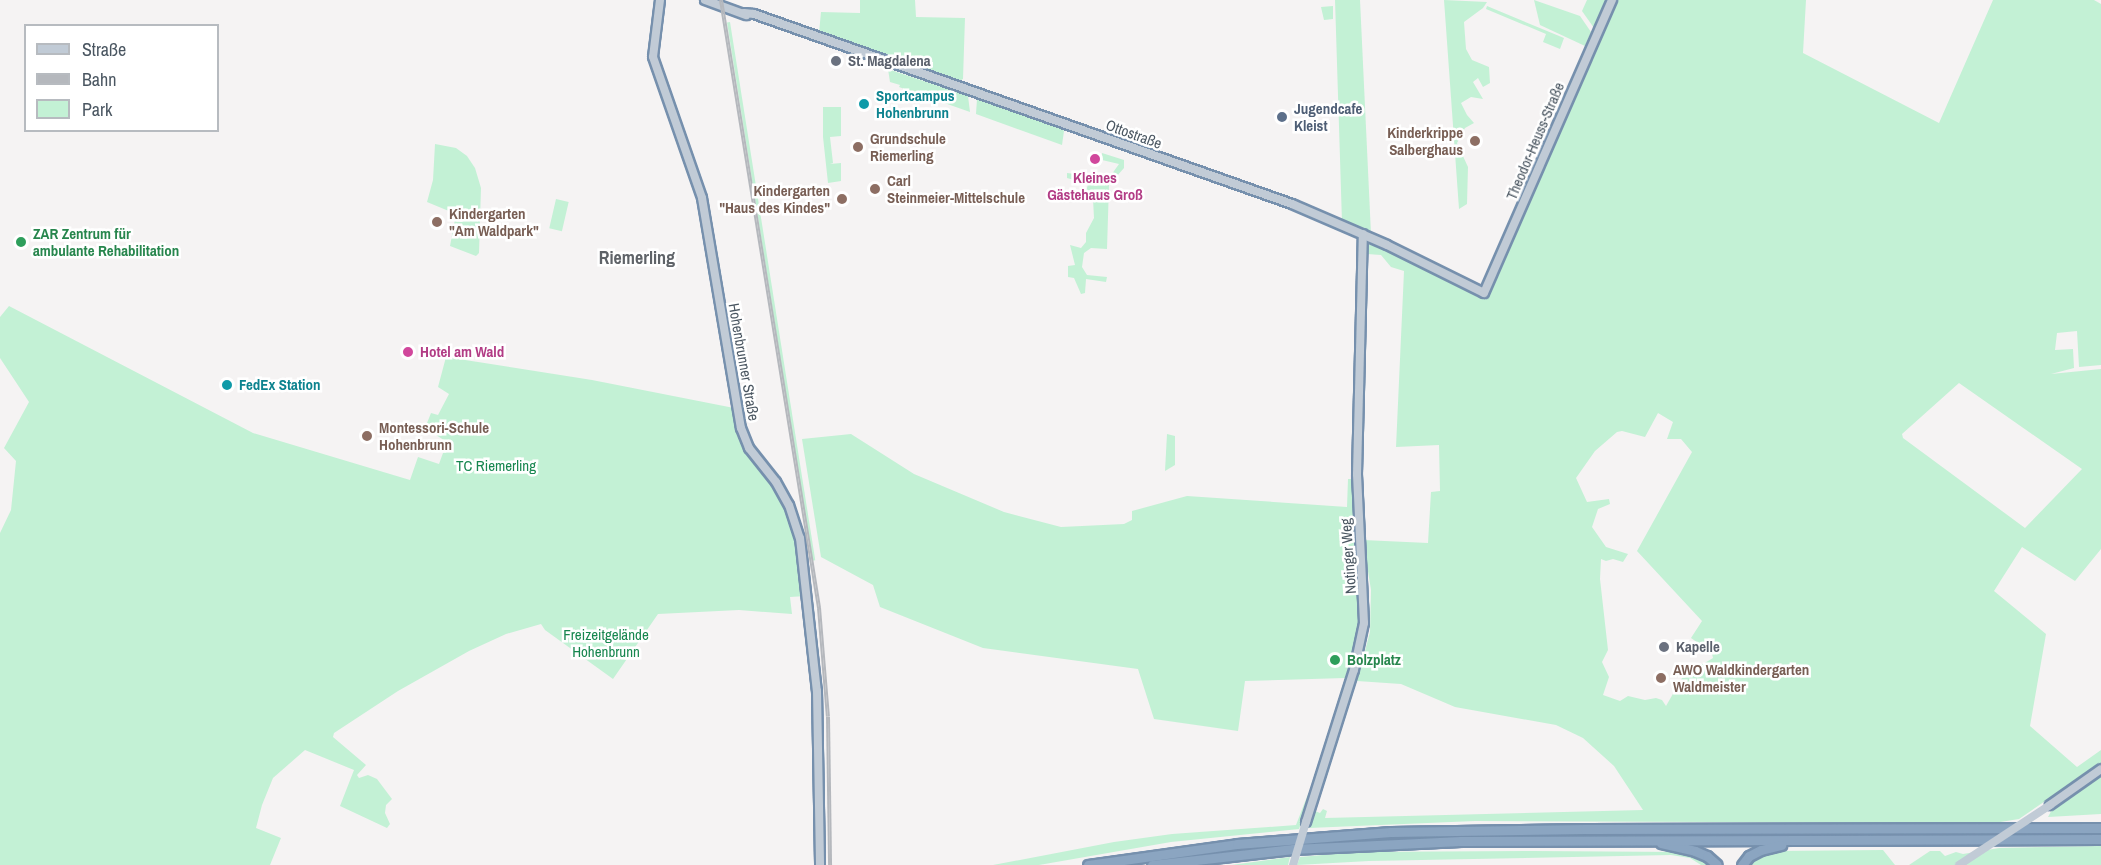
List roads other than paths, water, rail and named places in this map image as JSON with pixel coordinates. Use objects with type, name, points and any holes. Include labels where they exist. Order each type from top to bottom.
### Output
[{"type":"highway","points":[[1088,865],[1237,844],[1391,832],[1585,829],[2101,828]]},
{"type":"highway","points":[[1650,839],[1695,851],[1707,856],[1717,865]]},
{"type":"highway","points":[[1152,865],[1260,852],[1391,843],[1650,839],[1790,841],[2101,839]]},
{"type":"highway","points":[[1742,865],[1749,856],[1761,850],[1790,841]]},
{"type":"street","name":"Hohenbrunner Straße","points":[[660,0],[653,57],[689,153],[703,201],[741,428],[749,448],[776,482],[789,505],[800,538],[818,691],[820,865]]},
{"type":"street","name":"Ottostraße","points":[[705,0],[1285,202],[1363,234],[1484,293]]},
{"type":"street","name":"Theodor-Heuss-Straße","points":[[1484,293],[1612,0]]},
{"type":"street","name":"Notinger Weg","points":[[1293,865],[1354,670],[1364,623],[1357,474],[1363,234]]},
{"type":"street","points":[[1959,865],[2101,769]]},
{"type":"railway","points":[[721,0],[819,608],[828,717],[830,865]]},
{"type":"place","name":"St. Magdalena","points":[[836,61]]},
{"type":"place","name":"Sportcampus Hohenbrunn","points":[[864,104]]},
{"type":"place","name":"Jugendcafe Kleist","points":[[1282,117]]},
{"type":"place","name":"Kinderkrippe Salberghaus","points":[[1475,141]]},
{"type":"place","name":"Grundschule Riemerling","points":[[858,147]]},
{"type":"place","name":"Kleines Gästehaus Groß","points":[[1095,159]]},
{"type":"place","name":"Carl Steinmeier-Mittelschule","points":[[875,189]]},
{"type":"place","name":"Kindergarten \"Haus des Kindes\"","points":[[842,199]]},
{"type":"place","name":"Kindergarten \"Am Waldpark\"","points":[[437,222]]},
{"type":"place","name":"ZAR Zentrum für ambulante Rehabilitation","points":[[21,242]]},
{"type":"place","name":"Hotel am Wald","points":[[408,352]]},
{"type":"place","name":"FedEx Station","points":[[227,385]]},
{"type":"place","name":"Montessori-Schule Hohenbrunn","points":[[367,436]]},
{"type":"place","name":"Kapelle","points":[[1664,647]]},
{"type":"place","name":"Bolzplatz","points":[[1335,660]]},
{"type":"place","name":"AWO Waldkindergarten Waldmeister","points":[[1661,678]]},
{"type":"district","name":"Riemerling","points":[[637,258]]},
{"type":"park label","name":"TC Riemerling","points":[[496,466]]},
{"type":"park label","name":"Freizeitgelände Hohenbrunn","points":[[606,642]]}]
